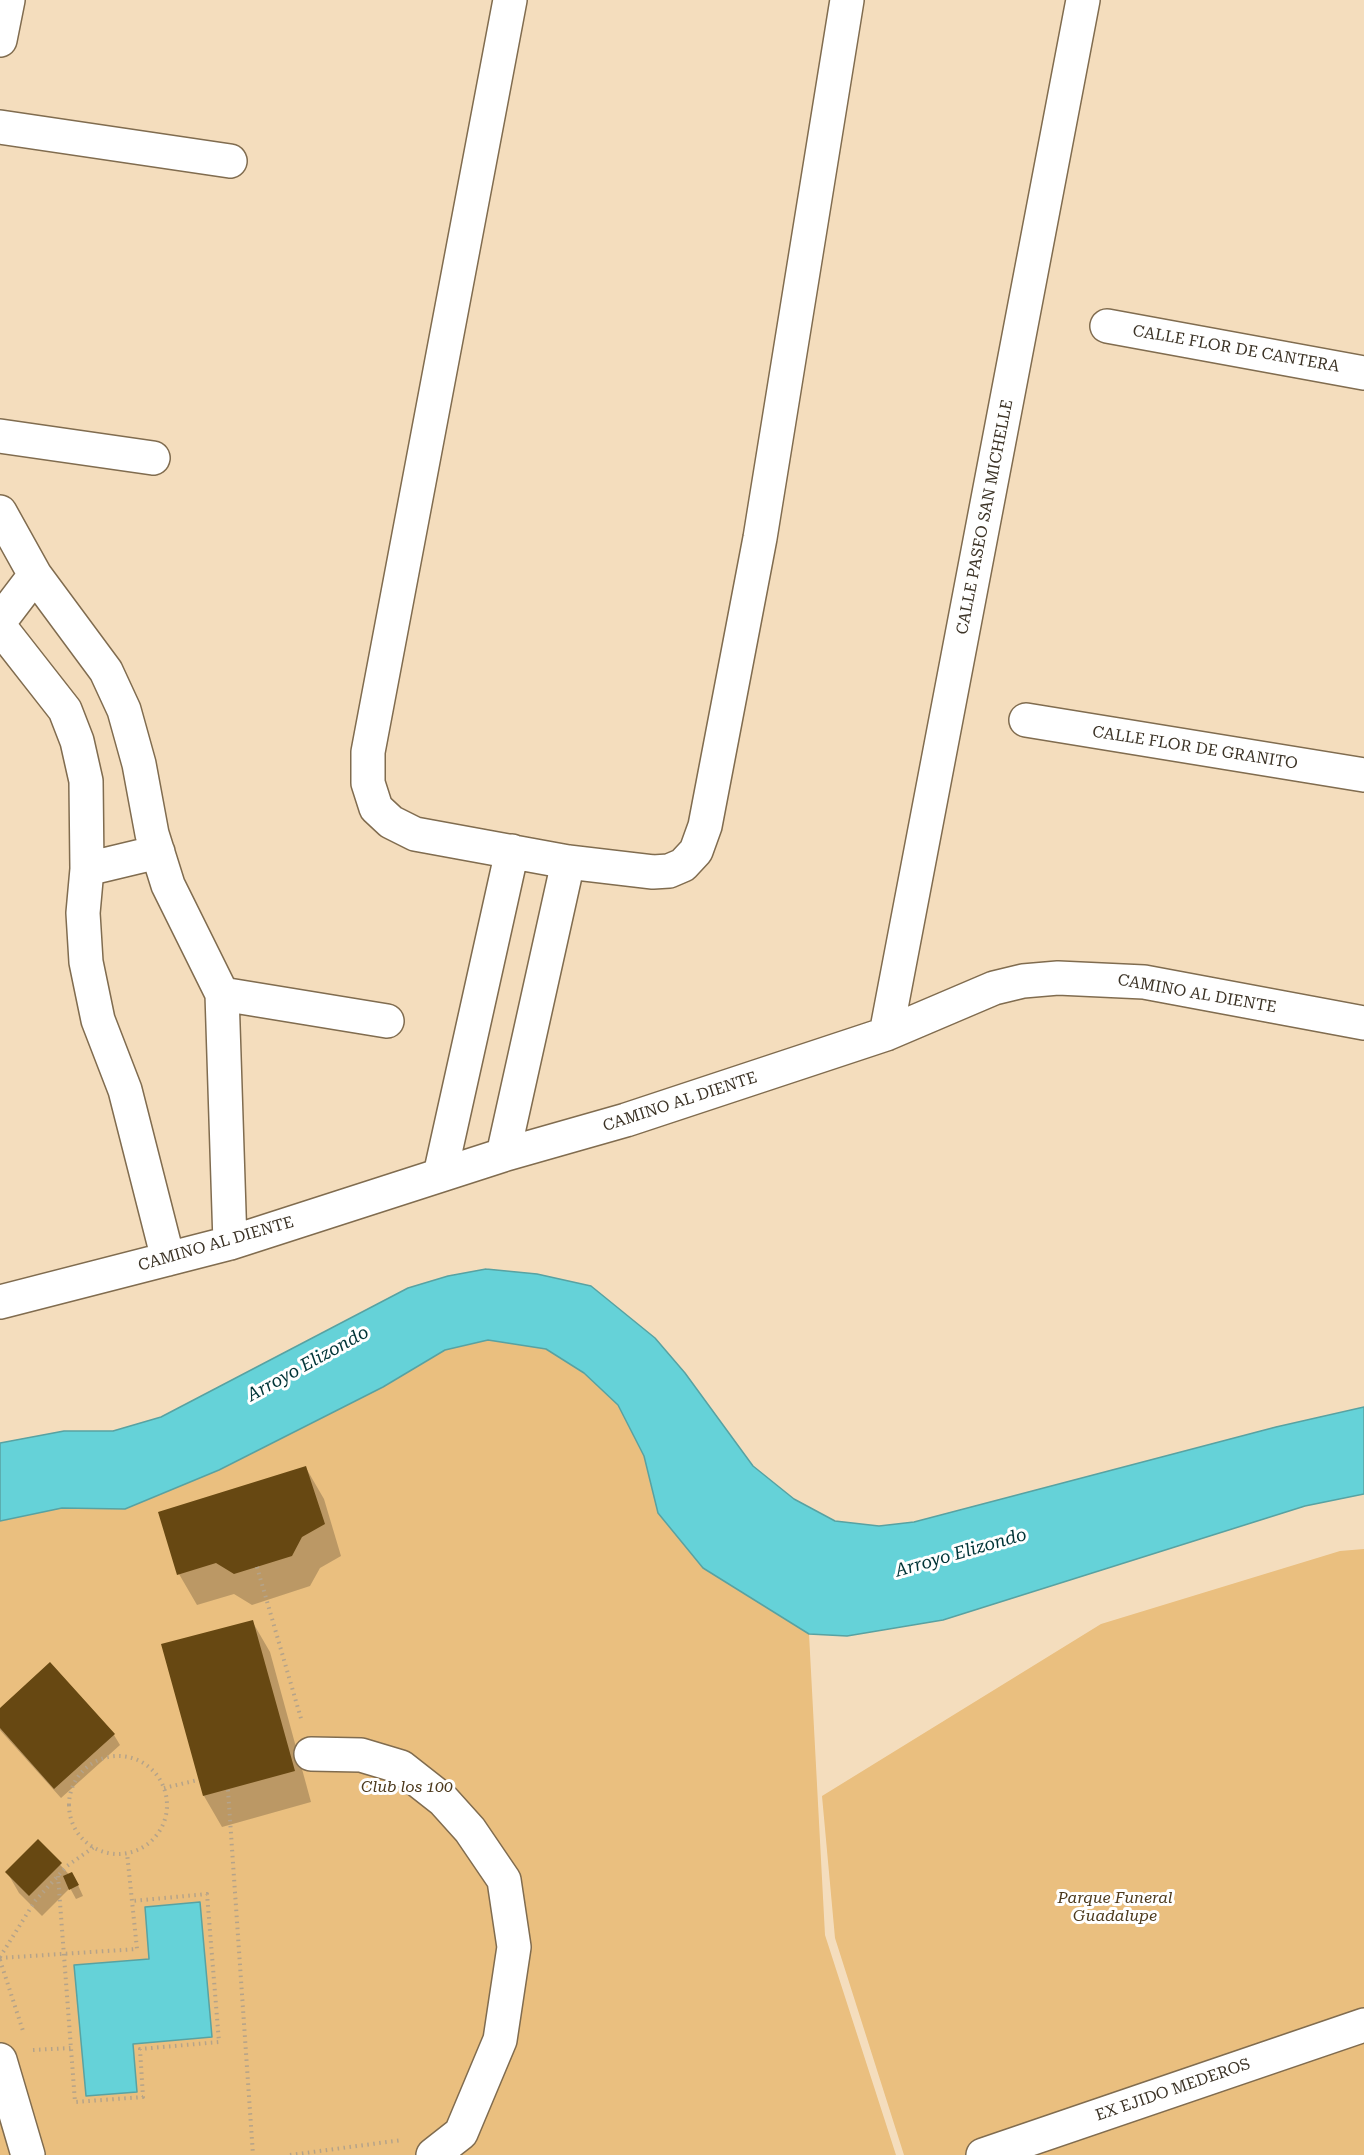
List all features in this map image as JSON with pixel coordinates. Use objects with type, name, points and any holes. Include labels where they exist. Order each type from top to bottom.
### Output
[{"type":"street","points":[[0,40],[8,0]]},
{"type":"street","points":[[510,0],[368,752],[369,783],[376,808],[391,822],[415,834],[568,862],[652,872],[669,871],[683,865],[696,851],[705,826],[760,538],[847,0]]},
{"type":"street","name":"CALLE PASEO SAN MICHELLE","points":[[886,1034],[1083,0]]},
{"type":"street","points":[[0,127],[230,161]]},
{"type":"street","name":"CALLE FLOR DE CANTERA","points":[[1107,326],[1364,373]]},
{"type":"street","points":[[0,436],[153,458]]},
{"type":"street","points":[[0,512],[35,575],[106,671],[124,710],[139,764],[152,834],[168,885],[222,994],[230,1243]]},
{"type":"street","points":[[0,621],[35,575]]},
{"type":"street","points":[[0,627],[65,710],[77,741],[86,781],[87,869],[83,913],[85,952],[98,1020],[125,1090],[168,1259]]},
{"type":"street","name":"CALLE FLOR DE GRANITO","points":[[1026,720],[1364,775]]},
{"type":"street","points":[[440,1175],[512,851]]},
{"type":"street","points":[[87,869],[158,852]]},
{"type":"street","points":[[503,1155],[568,862]]},
{"type":"street","name":"CAMINO AL DIENTE","points":[[0,1302],[230,1243],[503,1155],[626,1120],[886,1034],[994,988],[1023,981],[1058,978],[1144,982],[1364,1023]]},
{"type":"street","points":[[222,994],[387,1021]]},
{"type":"street","points":[[311,1754],[362,1755],[401,1767],[443,1800],[463,1822],[504,1880],[514,1947],[500,2040],[461,2133],[433,2155]]},
{"type":"street","name":"EX EJIDO MEDEROS","points":[[983,2155],[1364,2025]]},
{"type":"street","points":[[14,2055],[28,2155]]},
{"type":"path","points":[[257,1567],[311,1754]]},
{"type":"path","points":[[115,1755],[131,1757],[145,1763],[156,1773],[164,1788],[168,1805],[165,1821],[156,1836],[143,1847],[127,1853],[110,1853],[94,1847],[81,1836],[73,1824],[69,1808],[70,1793],[87,1767],[100,1759],[115,1755]]},
{"type":"path","points":[[164,1788],[198,1780]]},
{"type":"path","points":[[228,1790],[253,2155]]},
{"type":"path","points":[[25,2039],[0,1959],[35,1901],[67,1866],[94,1847]]},
{"type":"path","points":[[0,1959],[137,1949],[127,1853]]},
{"type":"path","points":[[58,1876],[75,2102],[144,2097],[140,2049],[219,2042],[207,1894],[132,1901]]},
{"type":"path","points":[[14,2055],[71,2048]]},
{"type":"path","points":[[290,2155],[404,2140]]},
{"type":"green space","name":"Club los 100","points":[[488,1340],[546,1349],[584,1373],[618,1405],[644,1456],[658,1513],[760,1604],[809,1634],[825,1935],[896,2155],[0,2155],[0,1521],[62,1508],[125,1509],[219,1470],[383,1387],[445,1350]]},
{"type":"green space","name":"Parque Funeral Guadalupe","points":[[1364,1549],[1364,2155],[904,2155],[835,1938],[822,1796],[1101,1624],[1340,1551]]},
{"type":"water","name":"Arroyo Elizondo","points":[[486,1269],[537,1274],[591,1286],[655,1338],[685,1373],[753,1466],[794,1499],[835,1521],[879,1526],[914,1522],[1276,1427],[1364,1407],[1364,1494],[1305,1506],[943,1620],[847,1636],[809,1634],[703,1568],[658,1513],[644,1456],[618,1405],[584,1373],[546,1349],[488,1340],[445,1350],[383,1387],[219,1470],[125,1509],[62,1508],[0,1521],[0,1443],[64,1431],[113,1431],[161,1417],[408,1288],[448,1276]]},
{"type":"water","points":[[200,1902],[212,2037],[133,2044],[137,2092],[86,2096],[74,1965],[149,1959],[145,1907]]},
{"type":"building","points":[[306,1466],[325,1524],[302,1537],[292,1556],[234,1574],[216,1563],[177,1575],[158,1512]]},
{"type":"building","points":[[253,1620],[295,1771],[203,1796],[161,1644]]},
{"type":"building","points":[[50,1662],[115,1734],[54,1789],[0,1728],[0,1708]]},
{"type":"building","points":[[38,1839],[62,1863],[29,1896],[5,1872]]},
{"type":"building","points":[[72,1872],[79,1885],[69,1890],[63,1876]]}]
